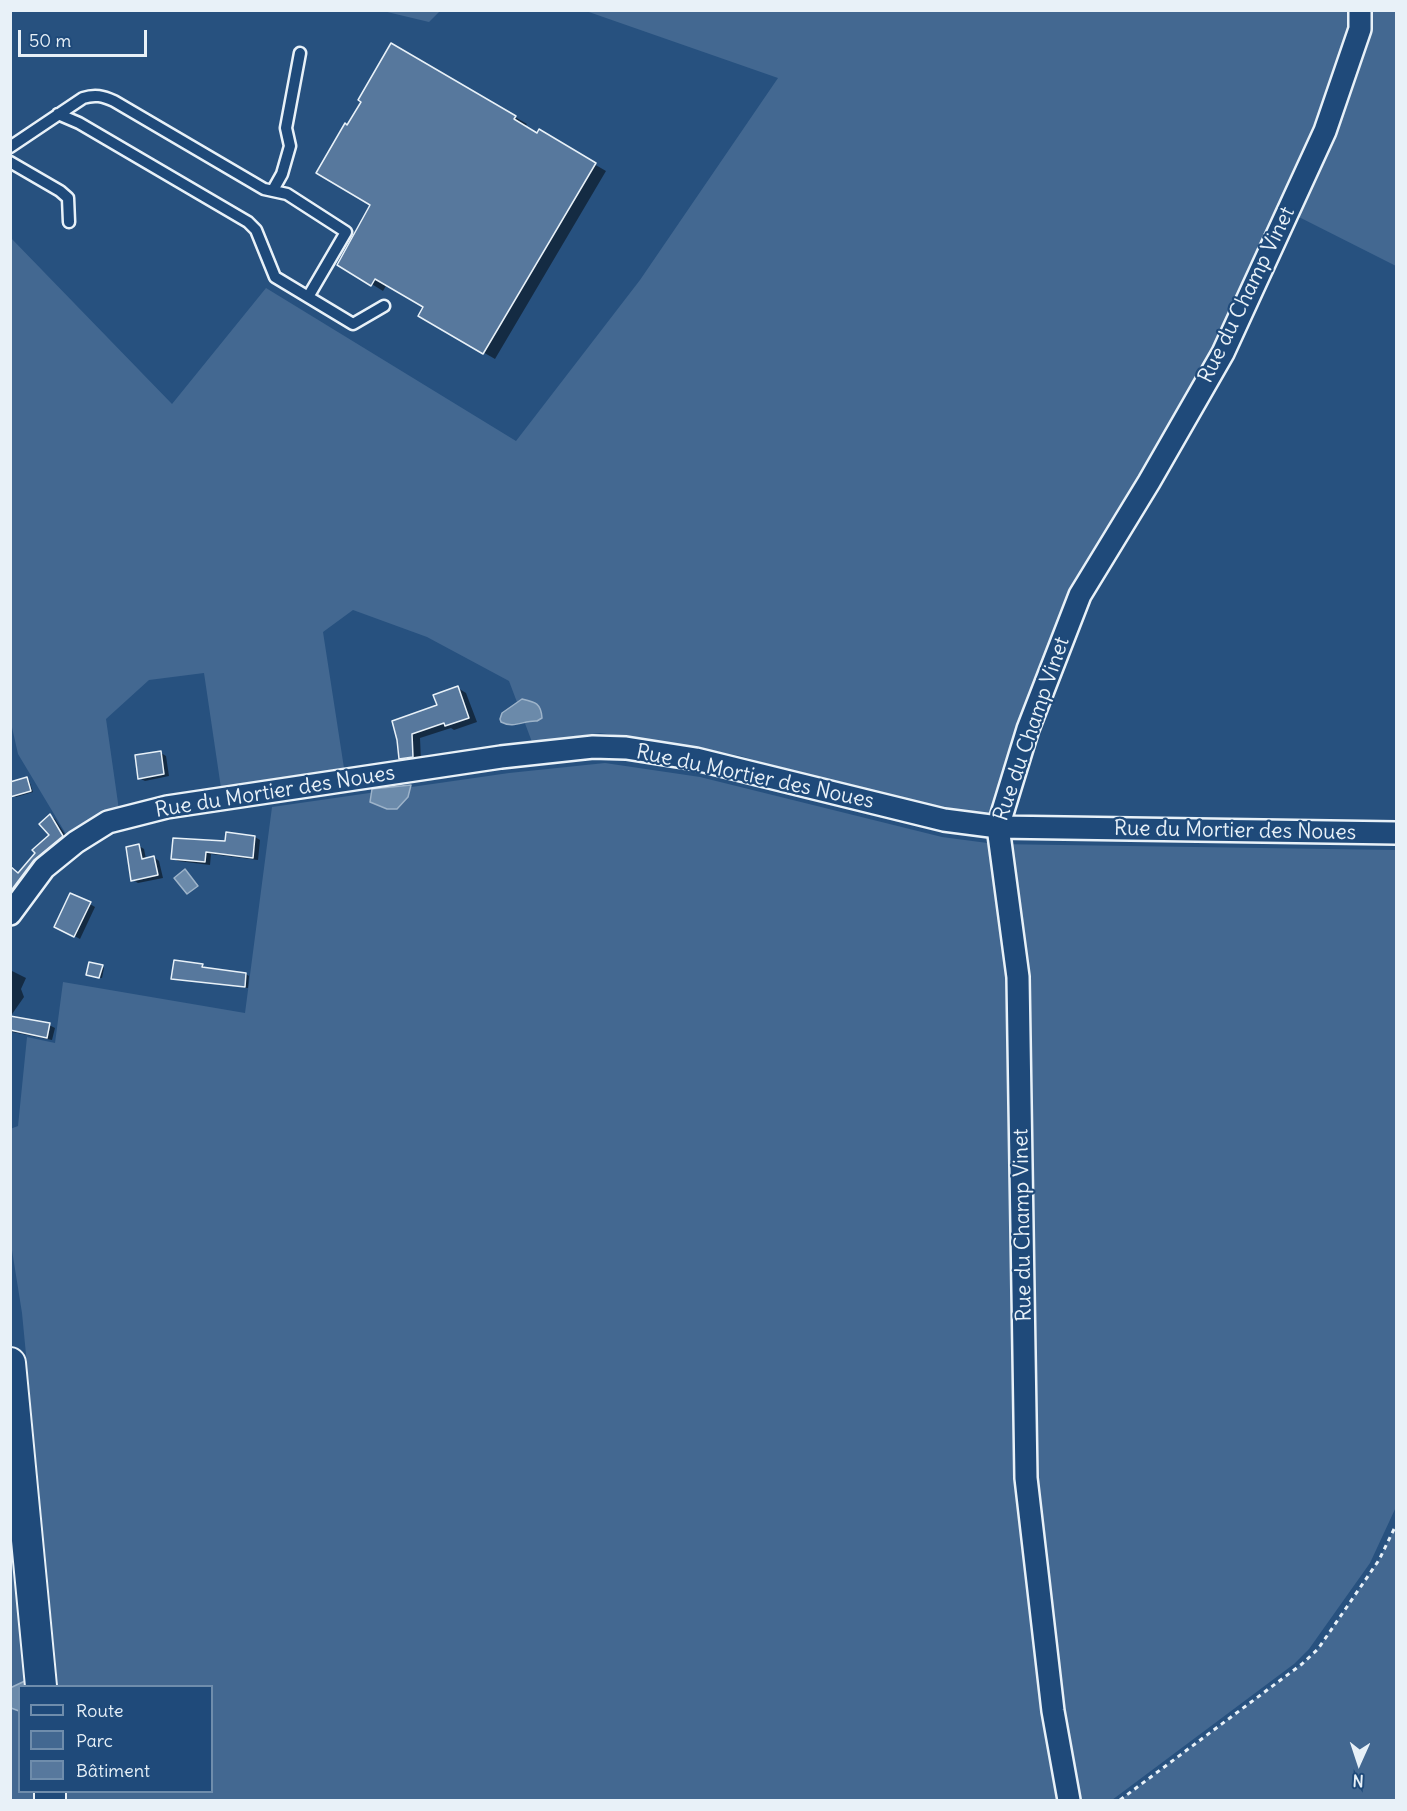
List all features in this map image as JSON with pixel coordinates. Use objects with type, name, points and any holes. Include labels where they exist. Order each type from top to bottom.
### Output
[{"type":"main road","points":[[10,1363],[41,1685]]},
{"type":"street","name":"Rue du Champ Vinet","points":[[1069,1800],[1053,1711],[1026,1478],[1018,977],[998,827],[1028,729],[1080,596],[1149,482],[1223,352],[1325,131],[1356,45],[1360,29],[1360,10]]},
{"type":"street","name":"Rue du Mortier des Noues","points":[[10,914],[44,868],[76,842],[108,822],[177,805],[501,758],[593,747],[626,748],[696,759],[944,820],[998,827],[1396,833]]},
{"type":"lane","points":[[273,190],[282,174],[290,146],[286,128],[300,52]]},
{"type":"lane","points":[[10,147],[83,98],[93,95],[104,96],[264,189],[287,194],[346,232],[308,297]]},
{"type":"lane","points":[[58,114],[79,123],[248,222],[256,230],[275,277],[353,324],[384,306]]},
{"type":"lane","points":[[10,162],[68,198],[69,222]]},
{"type":"path","points":[[1120,1800],[1302,1664],[1318,1649],[1379,1560],[1396,1525]]},
{"type":"green space","points":[[383,11],[440,11],[429,22]]},
{"type":"green space","points":[[586,11],[1396,11],[1396,266],[1289,212],[1080,595],[1028,729],[990,816],[945,811],[831,784],[741,756],[676,744],[600,733],[532,742],[509,681],[427,637],[353,610],[323,632],[344,768],[221,788],[204,673],[149,680],[106,719],[119,810],[69,839],[18,754],[11,723],[10,237],[172,404],[266,288],[516,441],[640,280],[778,78]]},
{"type":"green space","points":[[605,763],[700,777],[942,837],[995,844],[1396,850],[1396,1507],[1370,1563],[1309,1649],[1294,1664],[1112,1800],[67,1800],[66,1793],[213,1793],[213,1685],[58,1685],[22,1313],[11,1244],[10,1129],[18,1126],[27,1037],[55,1043],[63,982],[245,1013],[272,807],[509,773]]},
{"type":"green space","points":[[10,1363],[41,1685],[18,1685],[18,1793],[50,1793],[50,1800],[11,1800]]},
{"type":"green space","points":[[1396,1525],[1396,1800],[1120,1800],[1302,1664],[1318,1649],[1379,1560]]},
{"type":"shaded area","points":[[522,699],[536,704],[542,718],[537,721],[515,724],[501,722],[502,713]]},
{"type":"shaded area","points":[[411,785],[408,797],[397,809],[387,809],[370,802],[372,789]]},
{"type":"shaded area","points":[[185,869],[198,886],[187,894],[174,878]]},
{"type":"shaded area","points":[[27,1680],[27,1685],[18,1685],[18,1711],[11,1708],[10,1688]]},
{"type":"building","points":[[391,43],[516,116],[514,119],[537,133],[539,129],[596,163],[483,354],[418,316],[423,307],[375,279],[371,286],[337,265],[370,205],[316,173],[345,123],[347,125],[361,102],[358,100]]},
{"type":"building","points":[[458,686],[469,718],[445,726],[444,723],[412,734],[413,757],[399,759],[392,721],[437,705],[433,695]]},
{"type":"building","points":[[161,751],[164,774],[138,779],[135,755]]},
{"type":"building","points":[[27,777],[31,791],[10,797],[10,782]]},
{"type":"building","points":[[50,814],[63,836],[34,860],[10,892],[10,866],[18,873],[35,853],[32,850],[49,835],[39,824]]},
{"type":"building","points":[[226,832],[255,836],[253,858],[206,852],[205,862],[171,859],[173,838],[225,841]]},
{"type":"building","points":[[139,844],[142,859],[154,856],[158,875],[131,881],[126,847]]},
{"type":"building","points":[[70,893],[91,902],[74,937],[54,927]]},
{"type":"building","points":[[174,960],[203,964],[202,967],[246,973],[245,987],[171,979]]},
{"type":"building","points":[[89,962],[103,965],[99,978],[86,975]]},
{"type":"building","points":[[10,1016],[50,1023],[47,1038],[10,1030]]}]
